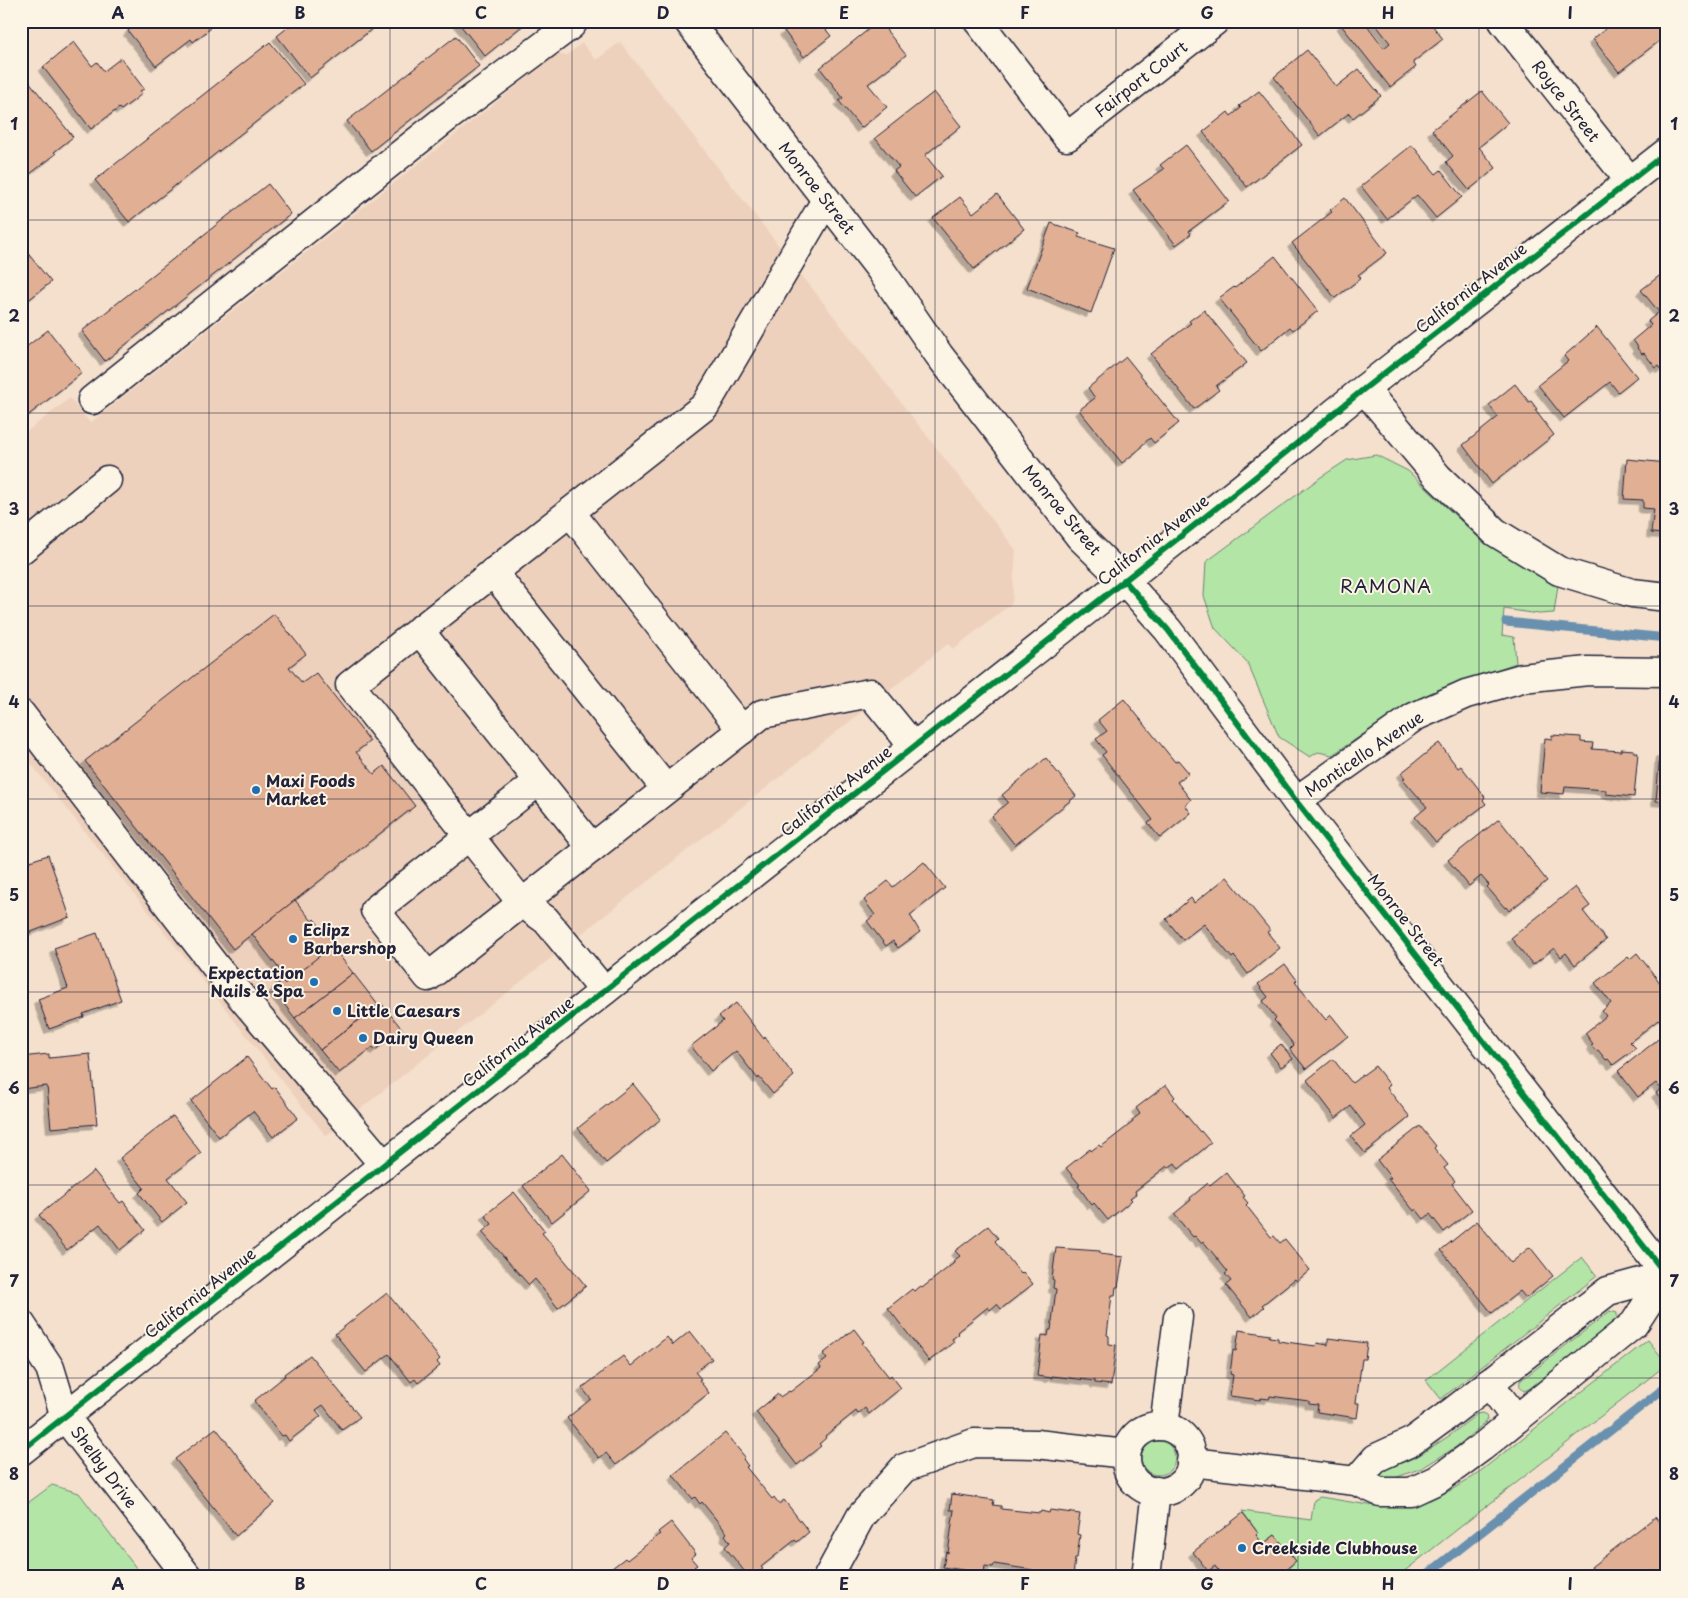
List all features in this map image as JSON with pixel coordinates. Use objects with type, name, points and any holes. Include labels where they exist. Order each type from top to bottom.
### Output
[{"type":"main road","points":[[92,400],[445,119],[572,25],[574,21]]},
{"type":"main road","name":"Monroe Street","points":[[688,21],[880,269],[939,355],[1080,537],[1124,580],[1168,630],[1296,800],[1666,1276]]},
{"type":"main road","name":"Fairport Court","points":[[978,21],[1067,137],[1216,21]]},
{"type":"main road","name":"Royce Street","points":[[1503,21],[1630,181]]},
{"type":"main road","name":"California Avenue","points":[[21,1451],[914,747],[1364,389],[1667,152]]},
{"type":"main road","points":[[604,992],[546,920],[522,903],[350,685],[705,406],[826,200]]},
{"type":"main road","points":[[1364,389],[1438,477],[1495,532],[1559,571],[1632,593],[1667,597]]},
{"type":"main road","points":[[21,550],[107,480]]},
{"type":"main road","points":[[570,512],[742,730]]},
{"type":"main road","points":[[493,572],[666,789]]},
{"type":"main road","points":[[419,630],[592,848]]},
{"type":"main road","name":"Monticello Avenue","points":[[1296,800],[1414,717],[1466,694],[1522,678],[1588,671],[1667,672]]},
{"type":"main road","points":[[539,781],[375,910],[428,977],[762,714],[870,693],[914,747]]},
{"type":"main road","points":[[21,714],[216,967],[384,1165]]},
{"type":"main road","points":[[1356,1481],[1376,1458],[1410,1442],[1608,1291],[1666,1276]]},
{"type":"main road","points":[[1192,1462],[1356,1481],[1380,1492],[1411,1492],[1437,1480],[1516,1420],[1634,1324],[1666,1276]]},
{"type":"main road","points":[[1164,1426],[1178,1317]]},
{"type":"main road","name":"Shelby Drive","points":[[21,1324],[50,1368],[65,1417],[188,1577]]},
{"type":"main road","points":[[1489,1383],[1516,1420]]},
{"type":"main road","points":[[1153,1426],[1164,1426],[1173,1429],[1188,1442],[1192,1462],[1189,1471],[1180,1484],[1166,1491],[1145,1489],[1136,1483],[1130,1475],[1126,1464],[1129,1444],[1135,1436],[1144,1430],[1153,1426]]},
{"type":"main road","points":[[828,1577],[861,1516],[904,1468],[974,1443],[1036,1444],[1126,1454]]},
{"type":"main road","points":[[1146,1577],[1156,1491]]},
{"type":"shaded area","points":[[620,42],[1016,550],[1012,603],[953,649],[949,643],[326,1136],[21,751],[21,436],[70,398],[90,423],[556,55],[567,55],[582,43],[596,60]]},
{"type":"green space","points":[[1376,455],[1408,471],[1477,536],[1535,573],[1558,585],[1554,613],[1539,614],[1504,609],[1502,635],[1514,637],[1516,663],[1444,688],[1376,726],[1332,755],[1318,752],[1310,757],[1279,737],[1247,662],[1215,628],[1204,596],[1206,562],[1347,460]]},
{"type":"green space","points":[[1582,1257],[1597,1276],[1441,1399],[1426,1380]]},
{"type":"green space","points":[[1610,1311],[1617,1313],[1617,1320],[1529,1389],[1524,1391],[1522,1389],[1520,1381]]},
{"type":"green space","points":[[1648,1340],[1667,1364],[1397,1577],[1289,1577],[1284,1571],[1296,1561],[1275,1535],[1263,1544],[1256,1535],[1258,1533],[1242,1511],[1311,1520],[1314,1500],[1320,1497],[1375,1506],[1404,1505],[1430,1500],[1473,1477]]},
{"type":"green space","points":[[1482,1413],[1486,1415],[1487,1420],[1485,1423],[1456,1447],[1422,1468],[1389,1480],[1381,1476],[1382,1471],[1418,1456],[1449,1436],[1477,1414]]},
{"type":"green space","points":[[1158,1441],[1165,1442],[1170,1446],[1174,1451],[1174,1465],[1170,1470],[1165,1474],[1158,1475],[1151,1474],[1146,1470],[1142,1465],[1141,1458],[1142,1451],[1146,1446],[1151,1442]]},
{"type":"green space","points":[[52,1485],[79,1493],[143,1577],[21,1577],[21,1508]]},
{"type":"building","points":[[137,21],[208,21],[210,24],[207,26],[210,29],[193,42],[191,39],[156,66],[128,31]]},
{"type":"building","points":[[296,21],[382,21],[310,78],[277,36]]},
{"type":"building","points":[[457,21],[526,21],[527,22],[485,56]]},
{"type":"building","points":[[784,21],[819,21],[831,36],[804,57],[784,31],[789,28]]},
{"type":"building","points":[[879,21],[906,55],[868,84],[887,107],[861,128],[839,101],[843,98],[820,68]]},
{"type":"building","points":[[1345,21],[1364,21],[1384,48],[1390,43],[1373,21],[1429,21],[1443,39],[1413,62],[1416,67],[1390,87],[1341,25]]},
{"type":"building","points":[[1615,21],[1663,21],[1667,26],[1667,35],[1619,72],[1593,39]]},
{"type":"building","points":[[456,36],[479,66],[371,151],[347,121]]},
{"type":"building","points":[[74,42],[92,66],[97,62],[104,71],[121,58],[144,89],[140,91],[142,94],[121,110],[119,108],[91,129],[43,67]]},
{"type":"building","points":[[270,42],[304,84],[129,222],[95,180]]},
{"type":"building","points":[[1307,50],[1336,87],[1359,69],[1381,96],[1353,118],[1349,113],[1320,136],[1274,77]]},
{"type":"building","points":[[28,80],[73,137],[54,152],[56,154],[26,177],[21,171],[21,85]]},
{"type":"building","points":[[1259,91],[1302,145],[1247,187],[1203,132],[1228,112],[1231,116],[1241,108],[1239,106]]},
{"type":"building","points":[[1482,91],[1508,123],[1479,147],[1496,168],[1469,190],[1446,162],[1453,156],[1432,130]]},
{"type":"building","points":[[934,92],[961,126],[925,155],[942,176],[915,197],[894,171],[899,167],[875,138]]},
{"type":"building","points":[[1186,145],[1229,201],[1189,231],[1191,234],[1176,245],[1133,190],[1164,169],[1160,165]]},
{"type":"building","points":[[1412,145],[1436,174],[1441,170],[1462,197],[1436,218],[1417,195],[1387,219],[1361,186]]},
{"type":"building","points":[[268,184],[291,214],[105,361],[82,331]]},
{"type":"building","points":[[997,194],[1024,229],[974,269],[933,218],[960,197],[973,213]]},
{"type":"building","points":[[1345,198],[1387,253],[1358,275],[1361,278],[1335,298],[1292,243],[1332,212],[1330,210]]},
{"type":"building","points":[[1051,223],[1080,233],[1078,237],[1114,248],[1091,313],[1027,288]]},
{"type":"building","points":[[21,245],[51,282],[21,306]]},
{"type":"building","points":[[1275,256],[1318,311],[1293,330],[1290,327],[1261,351],[1219,298],[1235,288]]},
{"type":"building","points":[[1667,270],[1667,364],[1661,369],[1659,366],[1656,368],[1644,353],[1642,354],[1633,340],[1651,325],[1648,321],[1659,312],[1641,290]]},
{"type":"building","points":[[1204,310],[1247,363],[1216,386],[1219,390],[1194,409],[1151,354],[1191,323],[1189,321]]},
{"type":"building","points":[[1597,327],[1637,377],[1618,392],[1610,382],[1564,418],[1538,385],[1568,361],[1564,356]]},
{"type":"building","points":[[48,330],[82,373],[21,421],[21,351]]},
{"type":"building","points":[[1126,357],[1179,423],[1154,443],[1150,438],[1122,463],[1079,410],[1095,398],[1088,388]]},
{"type":"building","points":[[1515,384],[1529,402],[1531,401],[1537,409],[1535,410],[1554,435],[1492,484],[1463,445],[1498,417],[1489,405]]},
{"type":"building","points":[[1627,459],[1667,463],[1667,537],[1665,537],[1665,534],[1651,533],[1654,509],[1643,508],[1643,500],[1624,499]]},
{"type":"building","name":"Maxi Foods Market","points":[[274,614],[306,654],[289,667],[302,683],[316,673],[370,741],[356,752],[374,774],[384,766],[415,806],[233,949],[85,761]]},
{"type":"building","points":[[1124,699],[1175,762],[1178,760],[1189,773],[1177,782],[1191,800],[1185,805],[1191,813],[1160,838],[1148,823],[1153,820],[1102,755],[1106,752],[1096,739],[1107,731],[1098,720]]},
{"type":"building","points":[[1552,735],[1581,737],[1581,742],[1593,743],[1592,749],[1634,750],[1634,753],[1638,753],[1634,797],[1606,794],[1606,790],[1565,787],[1564,794],[1540,792],[1545,738],[1552,739]]},
{"type":"building","points":[[1439,743],[1458,768],[1461,766],[1485,797],[1483,800],[1486,804],[1436,842],[1415,817],[1427,807],[1403,779],[1405,778],[1401,773]]},
{"type":"building","points":[[1665,751],[1667,751],[1667,802],[1656,801],[1660,753],[1665,754]]},
{"type":"building","points":[[1046,758],[1076,796],[1015,845],[992,816],[1008,802],[1002,795]]},
{"type":"building","points":[[1499,819],[1547,881],[1509,911],[1487,887],[1489,885],[1481,876],[1469,886],[1448,860]]},
{"type":"building","points":[[48,855],[70,917],[26,934],[21,921],[21,864]]},
{"type":"building","points":[[924,862],[945,888],[910,915],[920,932],[898,948],[893,941],[886,946],[867,921],[875,915],[864,900],[888,881],[893,887]]},
{"type":"building","points":[[1227,877],[1270,930],[1267,932],[1280,948],[1248,974],[1204,924],[1183,940],[1166,919],[1191,898],[1194,903]]},
{"type":"building","points":[[1575,887],[1590,906],[1583,911],[1606,940],[1575,965],[1566,953],[1561,957],[1554,948],[1533,965],[1511,938]]},
{"type":"building","name":"Eclipz Barbershop","points":[[295,900],[312,921],[314,919],[335,945],[284,984],[276,973],[280,970],[252,934]]},
{"type":"building","points":[[97,933],[121,1000],[83,1014],[84,1017],[49,1029],[38,999],[68,988],[54,948]]},
{"type":"building","name":"Expectation Nails & Spa","points":[[332,946],[353,973],[295,1018],[272,989],[282,981],[284,984]]},
{"type":"building","points":[[1637,953],[1665,989],[1663,991],[1667,996],[1667,1013],[1630,1042],[1636,1048],[1613,1065],[1598,1050],[1596,1051],[1585,1033],[1606,1016],[1602,1011],[1611,1003],[1595,983],[1628,957],[1630,959]]},
{"type":"building","points":[[1285,964],[1297,980],[1295,982],[1326,1020],[1331,1015],[1348,1036],[1306,1069],[1290,1049],[1294,1045],[1274,1020],[1276,1018],[1263,1001],[1268,997],[1258,984]]},
{"type":"building","name":"Little Caesars","points":[[353,973],[378,1005],[320,1050],[295,1018]]},
{"type":"building","name":"Dairy Queen","points":[[381,1003],[402,1029],[375,1050],[373,1047],[339,1073],[320,1050]]},
{"type":"building","points":[[736,1003],[764,1039],[765,1037],[794,1076],[773,1094],[759,1077],[758,1079],[736,1051],[711,1071],[691,1046],[723,1021],[719,1016]]},
{"type":"building","points":[[1667,1032],[1667,1106],[1656,1093],[1661,1089],[1656,1083],[1638,1097],[1618,1071]]},
{"type":"building","points":[[1281,1044],[1293,1059],[1281,1067],[1270,1053]]},
{"type":"building","points":[[49,1054],[49,1058],[90,1054],[97,1124],[51,1128],[47,1086],[21,1089],[21,1057]]},
{"type":"building","points":[[247,1057],[272,1089],[275,1087],[298,1118],[273,1137],[253,1111],[219,1137],[191,1101]]},
{"type":"building","points":[[1333,1059],[1352,1083],[1375,1066],[1390,1085],[1387,1088],[1410,1117],[1365,1153],[1351,1136],[1365,1125],[1351,1106],[1336,1118],[1307,1080]]},
{"type":"building","points":[[633,1084],[661,1119],[606,1163],[578,1128]]},
{"type":"building","points":[[1166,1085],[1175,1097],[1173,1099],[1211,1143],[1179,1169],[1175,1163],[1168,1168],[1167,1166],[1135,1191],[1136,1194],[1130,1198],[1132,1200],[1108,1220],[1094,1203],[1092,1205],[1078,1186],[1080,1185],[1066,1168],[1090,1149],[1091,1151],[1099,1145],[1101,1147],[1133,1122],[1132,1120],[1140,1114],[1136,1108]]},
{"type":"building","points":[[173,1116],[201,1153],[168,1178],[187,1202],[162,1222],[139,1193],[144,1188],[120,1158]]},
{"type":"building","points":[[1420,1126],[1448,1165],[1444,1168],[1455,1181],[1452,1184],[1472,1210],[1444,1232],[1430,1214],[1424,1219],[1416,1209],[1414,1211],[1388,1179],[1391,1178],[1377,1160]]},
{"type":"building","points":[[562,1154],[591,1191],[552,1222],[523,1186]]},
{"type":"building","points":[[94,1171],[120,1203],[123,1201],[145,1230],[120,1250],[100,1224],[67,1250],[39,1215]]},
{"type":"building","points":[[1226,1172],[1245,1196],[1243,1197],[1248,1203],[1246,1205],[1271,1237],[1274,1236],[1280,1243],[1285,1239],[1310,1270],[1297,1281],[1295,1279],[1262,1305],[1264,1307],[1252,1317],[1226,1285],[1231,1281],[1225,1274],[1228,1272],[1203,1241],[1201,1243],[1195,1236],[1193,1237],[1174,1214],[1208,1183],[1210,1185]]},
{"type":"building","points":[[514,1192],[545,1231],[542,1233],[586,1286],[558,1308],[535,1279],[529,1285],[482,1232],[492,1224],[485,1215]]},
{"type":"building","points":[[1477,1221],[1511,1263],[1530,1247],[1553,1276],[1526,1298],[1520,1291],[1492,1313],[1441,1250]]},
{"type":"building","points":[[988,1226],[998,1238],[995,1241],[1021,1274],[1023,1272],[1033,1284],[1001,1309],[997,1304],[990,1310],[988,1307],[957,1332],[959,1334],[952,1339],[954,1342],[929,1361],[888,1308],[912,1289],[914,1291],[921,1286],[922,1288],[954,1263],[953,1261],[960,1256],[955,1251]]},
{"type":"building","points":[[1056,1248],[1100,1251],[1100,1254],[1123,1257],[1118,1287],[1116,1287],[1115,1295],[1112,1295],[1107,1335],[1109,1336],[1109,1344],[1116,1345],[1111,1385],[1095,1383],[1095,1381],[1037,1376],[1042,1335],[1048,1336],[1049,1330],[1051,1330],[1056,1289],[1053,1288],[1054,1280],[1052,1279]]},
{"type":"building","points":[[387,1293],[440,1359],[437,1362],[440,1366],[418,1383],[415,1379],[411,1382],[389,1354],[366,1372],[335,1334]]},
{"type":"building","points":[[854,1329],[864,1342],[862,1343],[889,1377],[891,1375],[901,1388],[869,1414],[865,1408],[858,1414],[856,1411],[825,1436],[826,1438],[819,1444],[821,1446],[797,1465],[756,1412],[778,1394],[780,1397],[790,1392],[821,1368],[819,1365],[827,1359],[823,1354]]},
{"type":"building","points":[[1239,1330],[1270,1335],[1269,1337],[1278,1338],[1278,1341],[1316,1346],[1317,1343],[1328,1345],[1328,1338],[1367,1343],[1365,1359],[1362,1359],[1356,1403],[1359,1403],[1357,1418],[1317,1412],[1318,1405],[1309,1404],[1309,1401],[1270,1396],[1269,1399],[1261,1398],[1260,1400],[1230,1396],[1233,1375],[1230,1374],[1233,1350],[1236,1351]]},
{"type":"building","points":[[690,1331],[712,1359],[695,1372],[709,1393],[616,1465],[606,1453],[599,1458],[567,1418],[591,1399],[582,1388],[623,1356],[631,1366],[667,1337],[673,1345]]},
{"type":"building","points":[[310,1355],[360,1417],[342,1430],[323,1405],[316,1410],[321,1416],[289,1441],[285,1435],[282,1436],[254,1401],[285,1376],[284,1374]]},
{"type":"building","points":[[216,1428],[274,1503],[236,1536],[175,1459]]},
{"type":"building","points":[[725,1433],[745,1457],[743,1459],[748,1466],[746,1467],[772,1499],[774,1497],[779,1504],[784,1500],[809,1532],[797,1542],[795,1540],[761,1567],[763,1569],[752,1577],[749,1577],[725,1547],[730,1542],[725,1535],[727,1533],[702,1502],[700,1504],[695,1497],[693,1499],[673,1475]]},
{"type":"building","points":[[952,1494],[994,1500],[993,1505],[1001,1506],[1001,1509],[1040,1513],[1041,1511],[1049,1513],[1050,1510],[1080,1514],[1077,1534],[1080,1535],[1073,1577],[1042,1576],[1042,1573],[1033,1572],[1033,1570],[994,1564],[993,1567],[985,1566],[984,1573],[943,1567],[946,1552],[948,1553],[954,1510],[950,1510]]},
{"type":"building","name":"Creekside Clubhouse","points":[[1243,1513],[1258,1533],[1256,1535],[1263,1544],[1275,1535],[1296,1561],[1284,1571],[1289,1577],[1223,1577],[1215,1566],[1208,1571],[1193,1552]]},
{"type":"building","points":[[1655,1517],[1667,1532],[1667,1577],[1661,1577],[1656,1570],[1647,1577],[1636,1577],[1635,1575],[1633,1577],[1599,1577],[1591,1567]]},
{"type":"building","points":[[671,1522],[696,1554],[691,1558],[697,1565],[694,1567],[702,1577],[619,1577],[612,1568],[625,1558],[627,1560],[660,1534],[658,1532]]},
{"type":"waterway","points":[[1506,622],[1667,638]]},
{"type":"waterway","points":[[1424,1577],[1667,1386]]},
{"type":"cycle path","points":[[21,1451],[1243,487],[1364,389],[1667,152]]},
{"type":"cycle path","points":[[1124,580],[1168,630],[1296,801],[1667,1276]]},
{"type":"place","name":"Maxi Foods Market","points":[[256,790]]},
{"type":"place","name":"Eclipz Barbershop","points":[[293,939]]},
{"type":"place","name":"Expectation Nails & Spa","points":[[314,982]]},
{"type":"place","name":"Little Caesars","points":[[337,1011]]},
{"type":"place","name":"Dairy Queen","points":[[363,1038]]},
{"type":"place","name":"Creekside Clubhouse","points":[[1242,1548]]},
{"type":"district","name":"RAMONA","points":[[1386,587]]}]
